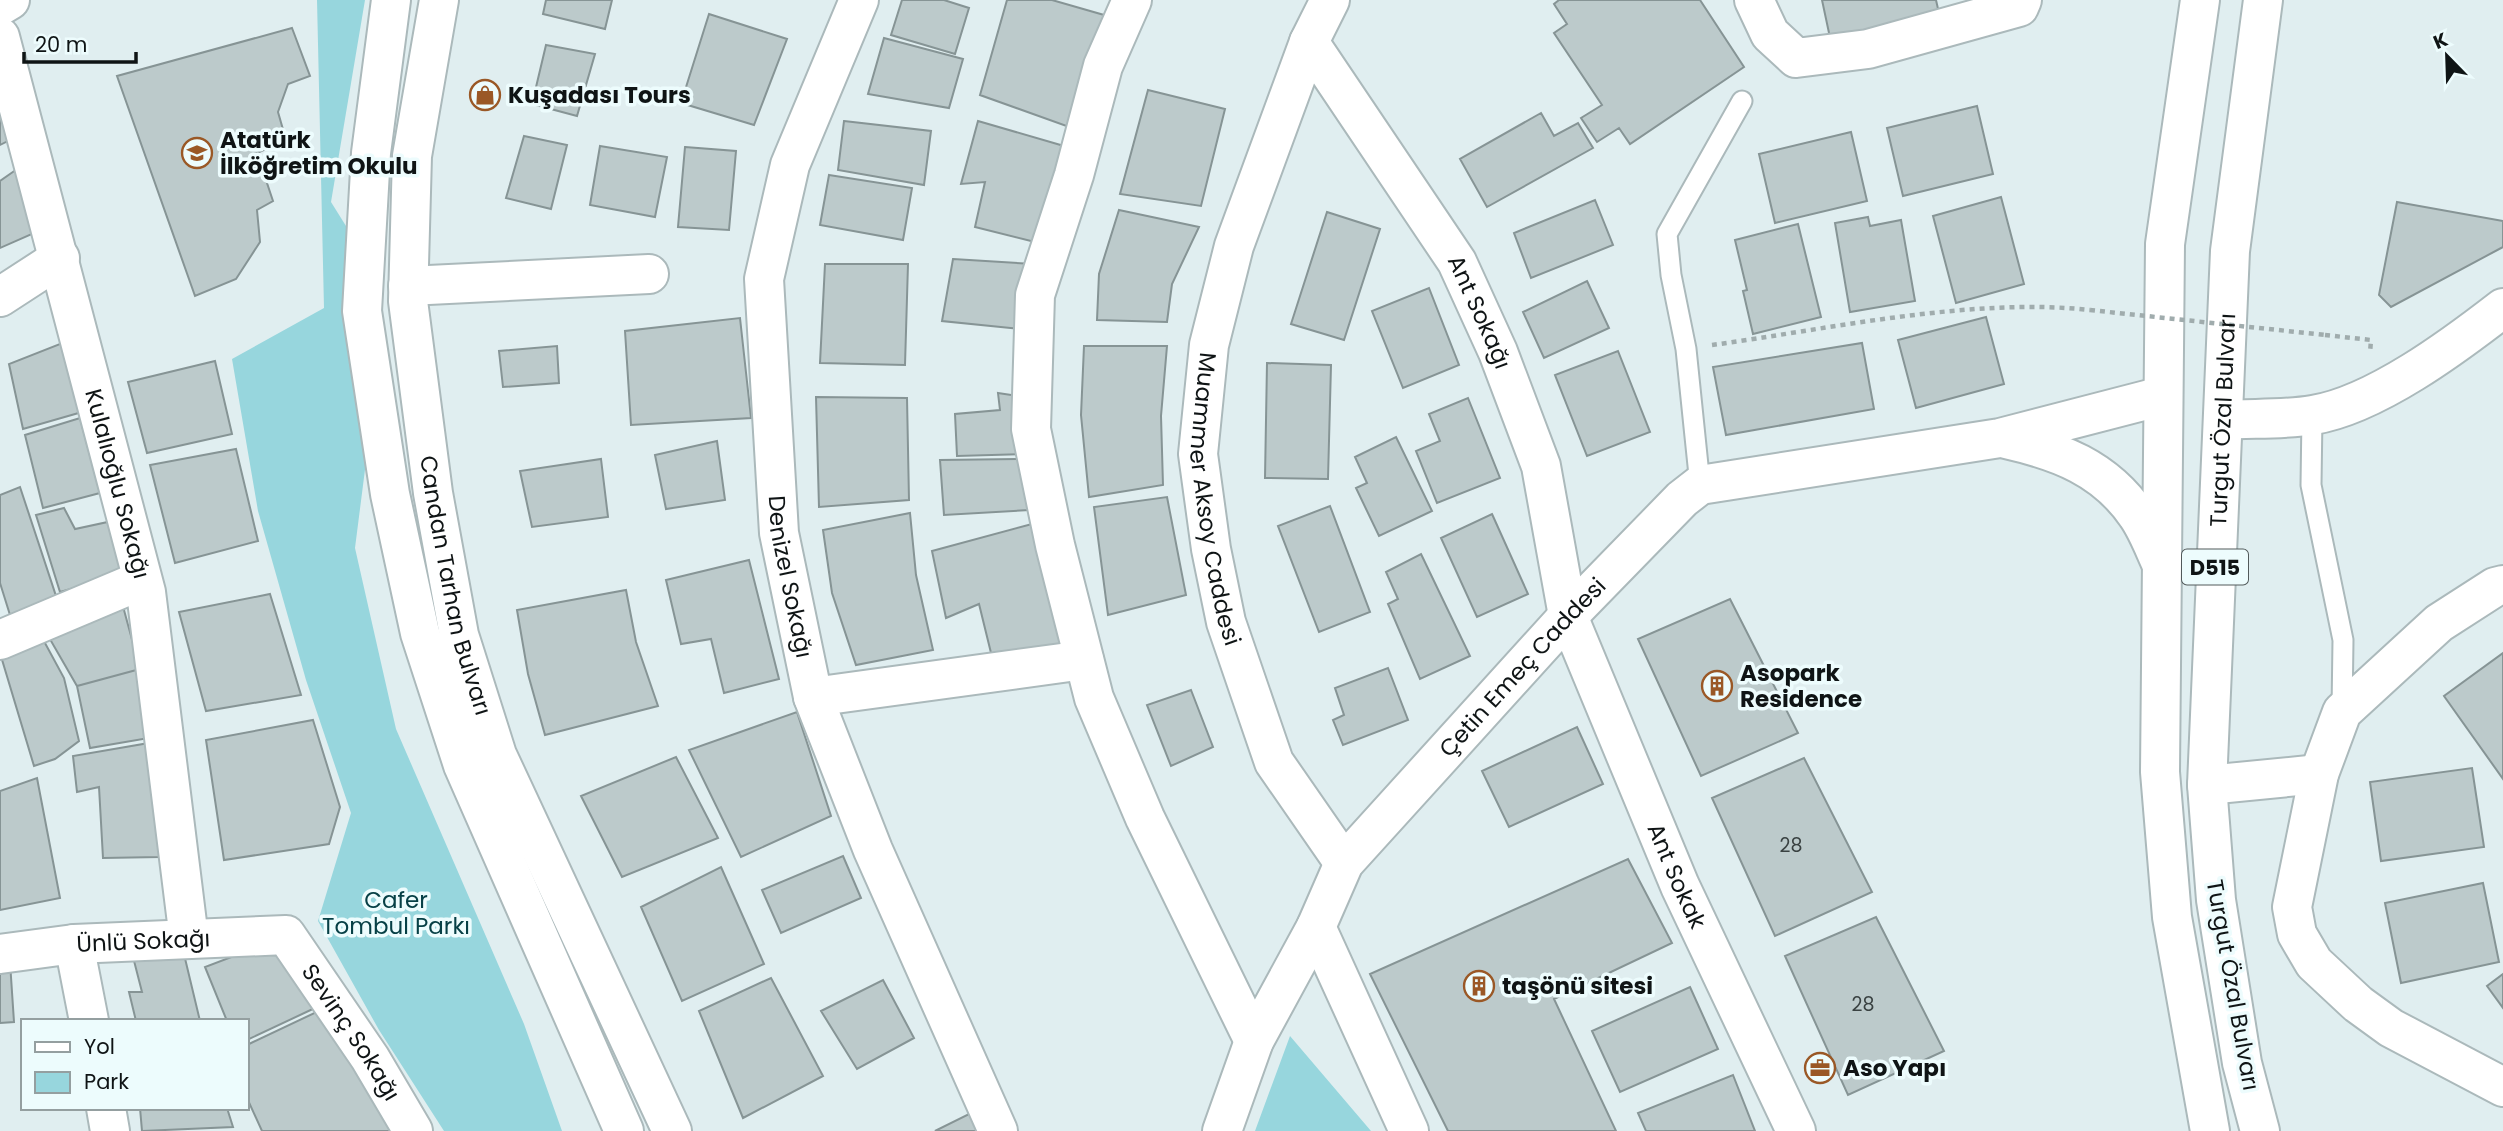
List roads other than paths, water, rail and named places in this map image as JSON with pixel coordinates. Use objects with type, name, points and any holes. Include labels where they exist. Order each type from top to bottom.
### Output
[{"type":"main road","points":[[0,6],[10,0]]},
{"type":"main road","name":"Candan Tarhan Bulvarı","points":[[391,0],[371,153],[362,311],[390,494],[420,633],[463,765],[624,1131]]},
{"type":"main road","name":"Candan Tarhan Bulvarı","points":[[439,0],[412,156],[408,286],[433,493],[459,635],[497,755],[672,1131]]},
{"type":"main road","name":"Denizel Sokağı","points":[[859,0],[790,165],[764,279],[779,533],[813,696],[873,850],[998,1131]]},
{"type":"main road","points":[[1132,0],[1102,66],[1074,176],[1035,295],[1031,429],[1055,545],[1094,698],[1145,818],[1254,1041]]},
{"type":"main road","name":"Muammer Aksoy Caddesi","points":[[1330,0],[1309,42],[1234,246],[1209,345],[1198,454],[1211,549],[1226,622],[1274,762],[1344,863]]},
{"type":"main road","points":[[1754,0],[1770,34],[1796,58],[1868,49],[2019,7],[2022,0]]},
{"type":"main road","name":"Turgut Özal Bulvarı","points":[[2200,0],[2165,244],[2160,772],[2171,904],[2210,1131]]},
{"type":"main road","name":"Turgut Özal Bulvarı","points":[[2260,1131],[2242,1063],[2216,900],[2207,785],[2230,251],[2263,0]]},
{"type":"main road","name":"Kulalıoğlu Sokağı","points":[[0,37],[60,258],[142,580],[189,939]]},
{"type":"main road","name":"Ant Sokağı","points":[[1309,42],[1457,262],[1498,352],[1541,466],[1568,616]]},
{"type":"main road","points":[[0,297],[60,258]]},
{"type":"main road","points":[[408,286],[649,274]]},
{"type":"main road","points":[[2223,420],[2312,416],[2369,397],[2503,308]]},
{"type":"main road","points":[[1700,485],[2000,438],[2162,396]]},
{"type":"main road","points":[[2000,438],[2053,450],[2098,473],[2137,514],[2161,563]]},
{"type":"main road","name":"Çetin Emeç Caddesi","points":[[1222,1131],[1254,1041],[1316,927],[1344,863],[1568,616],[1682,499],[1700,485]]},
{"type":"main road","points":[[0,640],[142,580]]},
{"type":"main road","points":[[2503,584],[2440,623],[2342,712],[2319,774],[2292,907],[2297,934],[2314,962],[2358,1004],[2390,1028],[2503,1087]]},
{"type":"main road","name":"Ant Sokak","points":[[1568,616],[1679,886],[1796,1131]]},
{"type":"main road","points":[[813,696],[1084,660]]},
{"type":"main road","points":[[2207,785],[2319,774]]},
{"type":"main road","points":[[1316,927],[1409,1131]]},
{"type":"main road","name":"Ünlü Sokağı","points":[[0,954],[74,944],[286,935]]},
{"type":"main road","name":"Sevinç Sokağı","points":[[286,935],[370,1058],[413,1131]]},
{"type":"main road","points":[[74,944],[89,1019]]},
{"type":"main road","points":[[106,1110],[110,1131]]},
{"type":"lane","points":[[1700,485],[1686,349],[1671,275],[1667,234],[1742,101]]},
{"type":"lane","points":[[2312,416],[2311,485],[2343,640],[2342,712]]},
{"type":"place","name":"Kuşadası Tours","points":[[485,95]]},
{"type":"place","name":"Atatürk İlköğretim Okulu","points":[[197,153]]},
{"type":"place","name":"Asopark Residence","points":[[1717,686]]},
{"type":"place","name":"taşönü sitesi","points":[[1479,986]]},
{"type":"place","name":"Aso Yapı","points":[[1820,1068]]},
{"type":"park label","name":"Cafer Tombul Parkı","points":[[396,913]]}]
